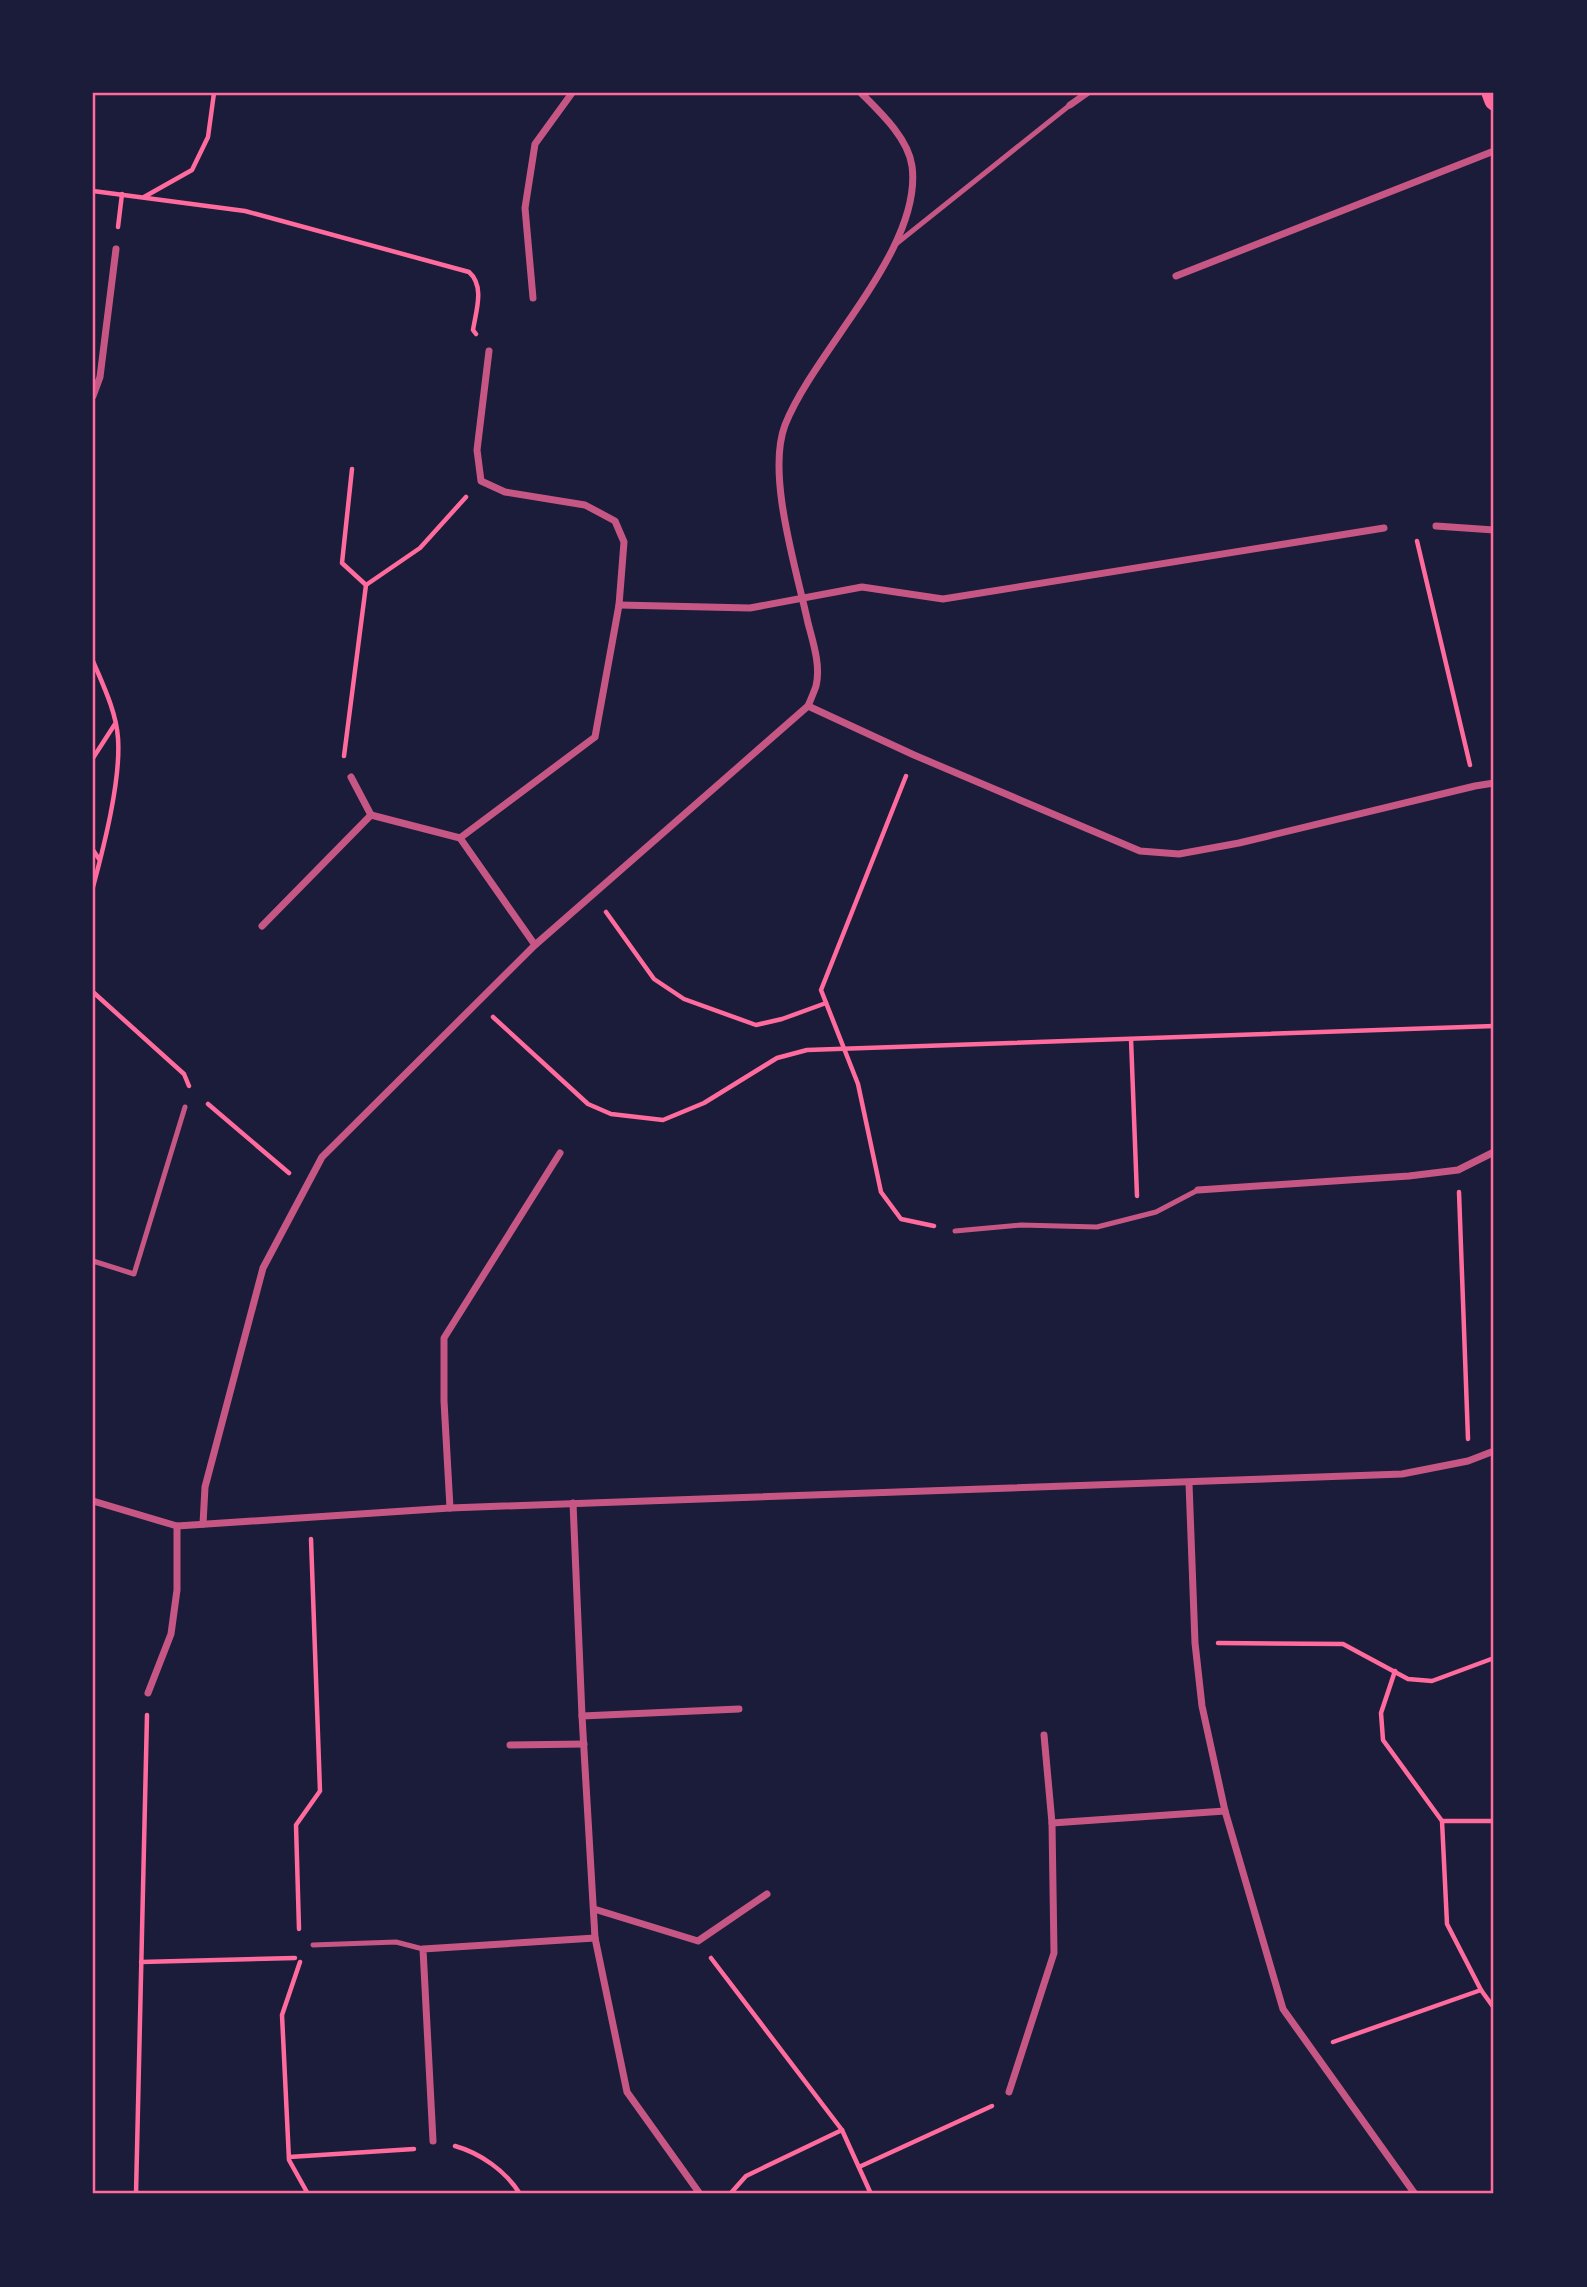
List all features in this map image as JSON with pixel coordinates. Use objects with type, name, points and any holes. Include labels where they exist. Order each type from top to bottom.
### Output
[{"type":"highway","points":[[1491,93],[1494,101]]},
{"type":"street","points":[[533,298],[525,208],[535,144],[572,93]]},
{"type":"street","points":[[202,1524],[205,1487],[263,1268],[322,1157],[535,945],[808,705],[817,685],[816,658],[786,524],[780,483],[780,448],[785,425],[804,390],[896,244],[910,204],[912,165],[902,142],[861,93]]},
{"type":"street","points":[[1070,105],[1087,93]]},
{"type":"street","points":[[1176,276],[1494,152]]},
{"type":"street","points":[[93,396],[100,377],[116,249]]},
{"type":"street","points":[[460,838],[595,737],[619,605],[624,542],[615,521],[585,505],[505,492],[481,481],[477,450],[489,351]]},
{"type":"street","points":[[1436,526],[1494,530]]},
{"type":"street","points":[[619,605],[750,608],[862,587],[943,599],[1384,528]]},
{"type":"street","points":[[808,705],[914,755],[1140,851],[1179,854],[1239,844],[1494,783]]},
{"type":"street","points":[[351,777],[371,814],[460,838],[535,945]]},
{"type":"street","points":[[262,926],[371,814]]},
{"type":"street","points":[[1198,1190],[1369,1179],[1458,1170],[1494,1152]]},
{"type":"street","points":[[450,1508],[443,1338],[560,1153]]},
{"type":"street","points":[[93,1501],[177,1526],[450,1508],[1402,1474],[1468,1461],[1494,1451]]},
{"type":"street","points":[[1189,1483],[1195,1643],[1202,1706],[1225,1811],[1283,2009],[1415,2194]]},
{"type":"street","points":[[573,1503],[595,1938],[627,2092],[700,2194]]},
{"type":"street","points":[[148,1693],[171,1634],[177,1590],[177,1526]]},
{"type":"street","points":[[582,1716],[740,1709]]},
{"type":"street","points":[[1009,2092],[1054,1953],[1052,1823],[1044,1735]]},
{"type":"street","points":[[510,1745],[584,1744]]},
{"type":"street","points":[[1052,1823],[1225,1811]]},
{"type":"street","points":[[594,1909],[698,1941],[767,1894]]},
{"type":"street","points":[[433,2141],[423,1950],[595,1938]]},
{"type":"lane","points":[[896,244],[1070,105]]},
{"type":"lane","points":[[93,1261],[134,1274],[185,1107]]},
{"type":"lane","points":[[955,1231],[1021,1225],[1097,1227],[1156,1212],[1198,1190]]},
{"type":"lane","points":[[313,1945],[396,1942],[423,1950]]},
{"type":"path","points":[[143,197],[192,170],[208,137],[214,93]]},
{"type":"path","points":[[93,191],[245,211],[470,272],[476,277],[479,286],[473,330],[489,351]]},
{"type":"path","points":[[116,249],[122,194]]},
{"type":"path","points":[[352,469],[342,563],[366,585]]},
{"type":"path","points":[[351,777],[342,768],[366,585],[420,548],[481,481]]},
{"type":"path","points":[[1436,526],[1414,527],[1475,786]]},
{"type":"path","points":[[93,661],[106,693],[118,737],[117,773],[93,887]]},
{"type":"path","points":[[93,758],[115,724]]},
{"type":"path","points":[[914,755],[821,990],[858,1084],[881,1192],[901,1219],[955,1231]]},
{"type":"path","points":[[93,850],[99,860]]},
{"type":"path","points":[[593,894],[654,979],[684,999],[756,1025],[826,1003]]},
{"type":"path","points":[[477,1003],[589,1104],[611,1114],[663,1120],[704,1103],[777,1058],[807,1050],[1494,1026]]},
{"type":"path","points":[[1131,1039],[1137,1217]]},
{"type":"path","points":[[1458,1170],[1468,1461]]},
{"type":"path","points":[[299,1933],[296,1825],[320,1791],[310,1517]]},
{"type":"path","points":[[1195,1643],[1343,1644],[1408,1679],[1432,1681],[1494,1658]]},
{"type":"path","points":[[1395,1671],[1381,1713],[1383,1740],[1442,1821],[1447,1923],[1481,1990],[1494,2008]]},
{"type":"path","points":[[136,2194],[148,1693]]},
{"type":"path","points":[[1442,1821],[1494,1821]]},
{"type":"path","points":[[698,1941],[842,2130],[871,2194]]},
{"type":"path","points":[[141,1962],[300,1958],[282,2015],[289,2157],[308,2194]]},
{"type":"path","points":[[1312,2049],[1481,1990]]},
{"type":"path","points":[[859,2167],[995,2105],[1009,2092]]},
{"type":"path","points":[[730,2194],[746,2176],[842,2130]]},
{"type":"path","points":[[289,2157],[410,2151],[433,2141],[475,2151],[513,2183],[520,2194]]}]
